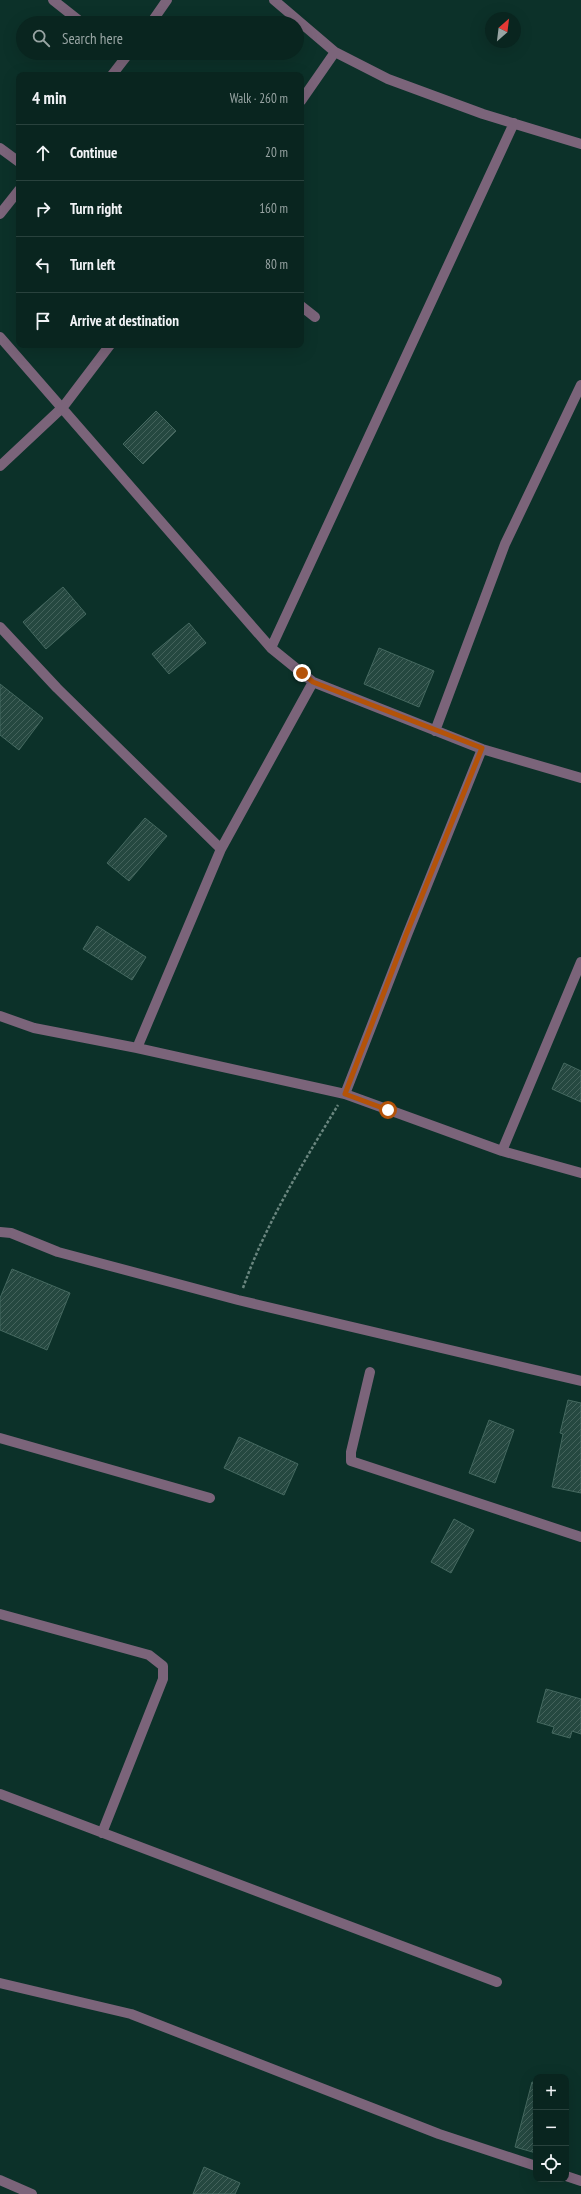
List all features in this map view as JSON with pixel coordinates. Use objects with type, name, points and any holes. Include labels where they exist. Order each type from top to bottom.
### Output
[{"type":"street","points":[[53,0],[73,16]]},
{"type":"street","points":[[156,16],[167,0]]},
{"type":"street","points":[[274,0],[293,16]]},
{"type":"street","points":[[304,26],[335,52],[388,79],[483,114],[581,144]]},
{"type":"street","points":[[304,97],[335,52]]},
{"type":"street","points":[[114,72],[122,60]]},
{"type":"street","points":[[271,648],[514,123]]},
{"type":"street","points":[[0,148],[16,160]]},
{"type":"street","points":[[0,214],[16,194]]},
{"type":"street","points":[[304,308],[315,316]]},
{"type":"street","points":[[0,338],[63,407],[271,648],[313,682],[435,731],[482,748],[581,778]]},
{"type":"street","points":[[0,466],[63,407],[108,348]]},
{"type":"street","points":[[435,731],[505,544],[581,385]]},
{"type":"street","points":[[0,626],[57,688],[221,849]]},
{"type":"street","points":[[137,1048],[221,849],[313,682]]},
{"type":"street","points":[[345,1094],[406,935],[482,748]]},
{"type":"street","points":[[502,1151],[581,962]]},
{"type":"street","points":[[0,1016],[34,1028],[137,1048],[345,1094],[502,1151],[581,1173]]},
{"type":"street","points":[[0,1232],[11,1233],[58,1252],[238,1300],[581,1381]]},
{"type":"street","points":[[370,1372],[351,1452],[351,1461],[581,1537]]},
{"type":"street","points":[[0,1438],[210,1498]]},
{"type":"street","points":[[0,1614],[149,1655],[163,1666],[163,1679],[102,1833]]},
{"type":"street","points":[[0,1794],[497,1982]]},
{"type":"street","points":[[0,1983],[131,2014],[439,2134],[533,2165]]},
{"type":"street","points":[[569,2177],[581,2181]]},
{"type":"street","points":[[0,2180],[32,2194]]},
{"type":"path","points":[[238,1300],[253,1260],[310,1152],[345,1094]]},
{"type":"building","points":[[156,411],[176,431],[143,464],[123,444]]},
{"type":"building","points":[[63,587],[86,614],[46,649],[23,622]]},
{"type":"building","points":[[189,623],[206,643],[169,674],[152,654]]},
{"type":"building","points":[[379,648],[434,671],[419,707],[364,684]]},
{"type":"building","points":[[0,684],[43,718],[19,750],[0,735]]},
{"type":"building","points":[[145,818],[167,836],[129,881],[107,863]]},
{"type":"building","points":[[97,926],[146,957],[132,980],[83,949]]},
{"type":"building","points":[[564,1063],[581,1071],[581,1102],[552,1089]]},
{"type":"building","points":[[12,1269],[70,1293],[47,1350],[0,1330],[0,1298]]},
{"type":"building","points":[[568,1400],[581,1403],[581,1493],[552,1487],[563,1434],[560,1433]]},
{"type":"building","points":[[489,1420],[514,1430],[495,1483],[469,1473]]},
{"type":"building","points":[[239,1437],[298,1464],[284,1495],[224,1468]]},
{"type":"building","points":[[454,1519],[474,1530],[451,1573],[431,1562]]},
{"type":"building","points":[[546,1689],[581,1699],[581,1734],[572,1731],[570,1738],[552,1733],[554,1727],[537,1722]]},
{"type":"building","points":[[532,2082],[533,2082],[533,2152],[515,2147]]},
{"type":"building","points":[[204,2167],[240,2183],[235,2194],[193,2194]]},
{"type":"route","points":[[302,673],[313,682],[435,731],[482,748],[406,935],[345,1094],[388,1110]]}]
